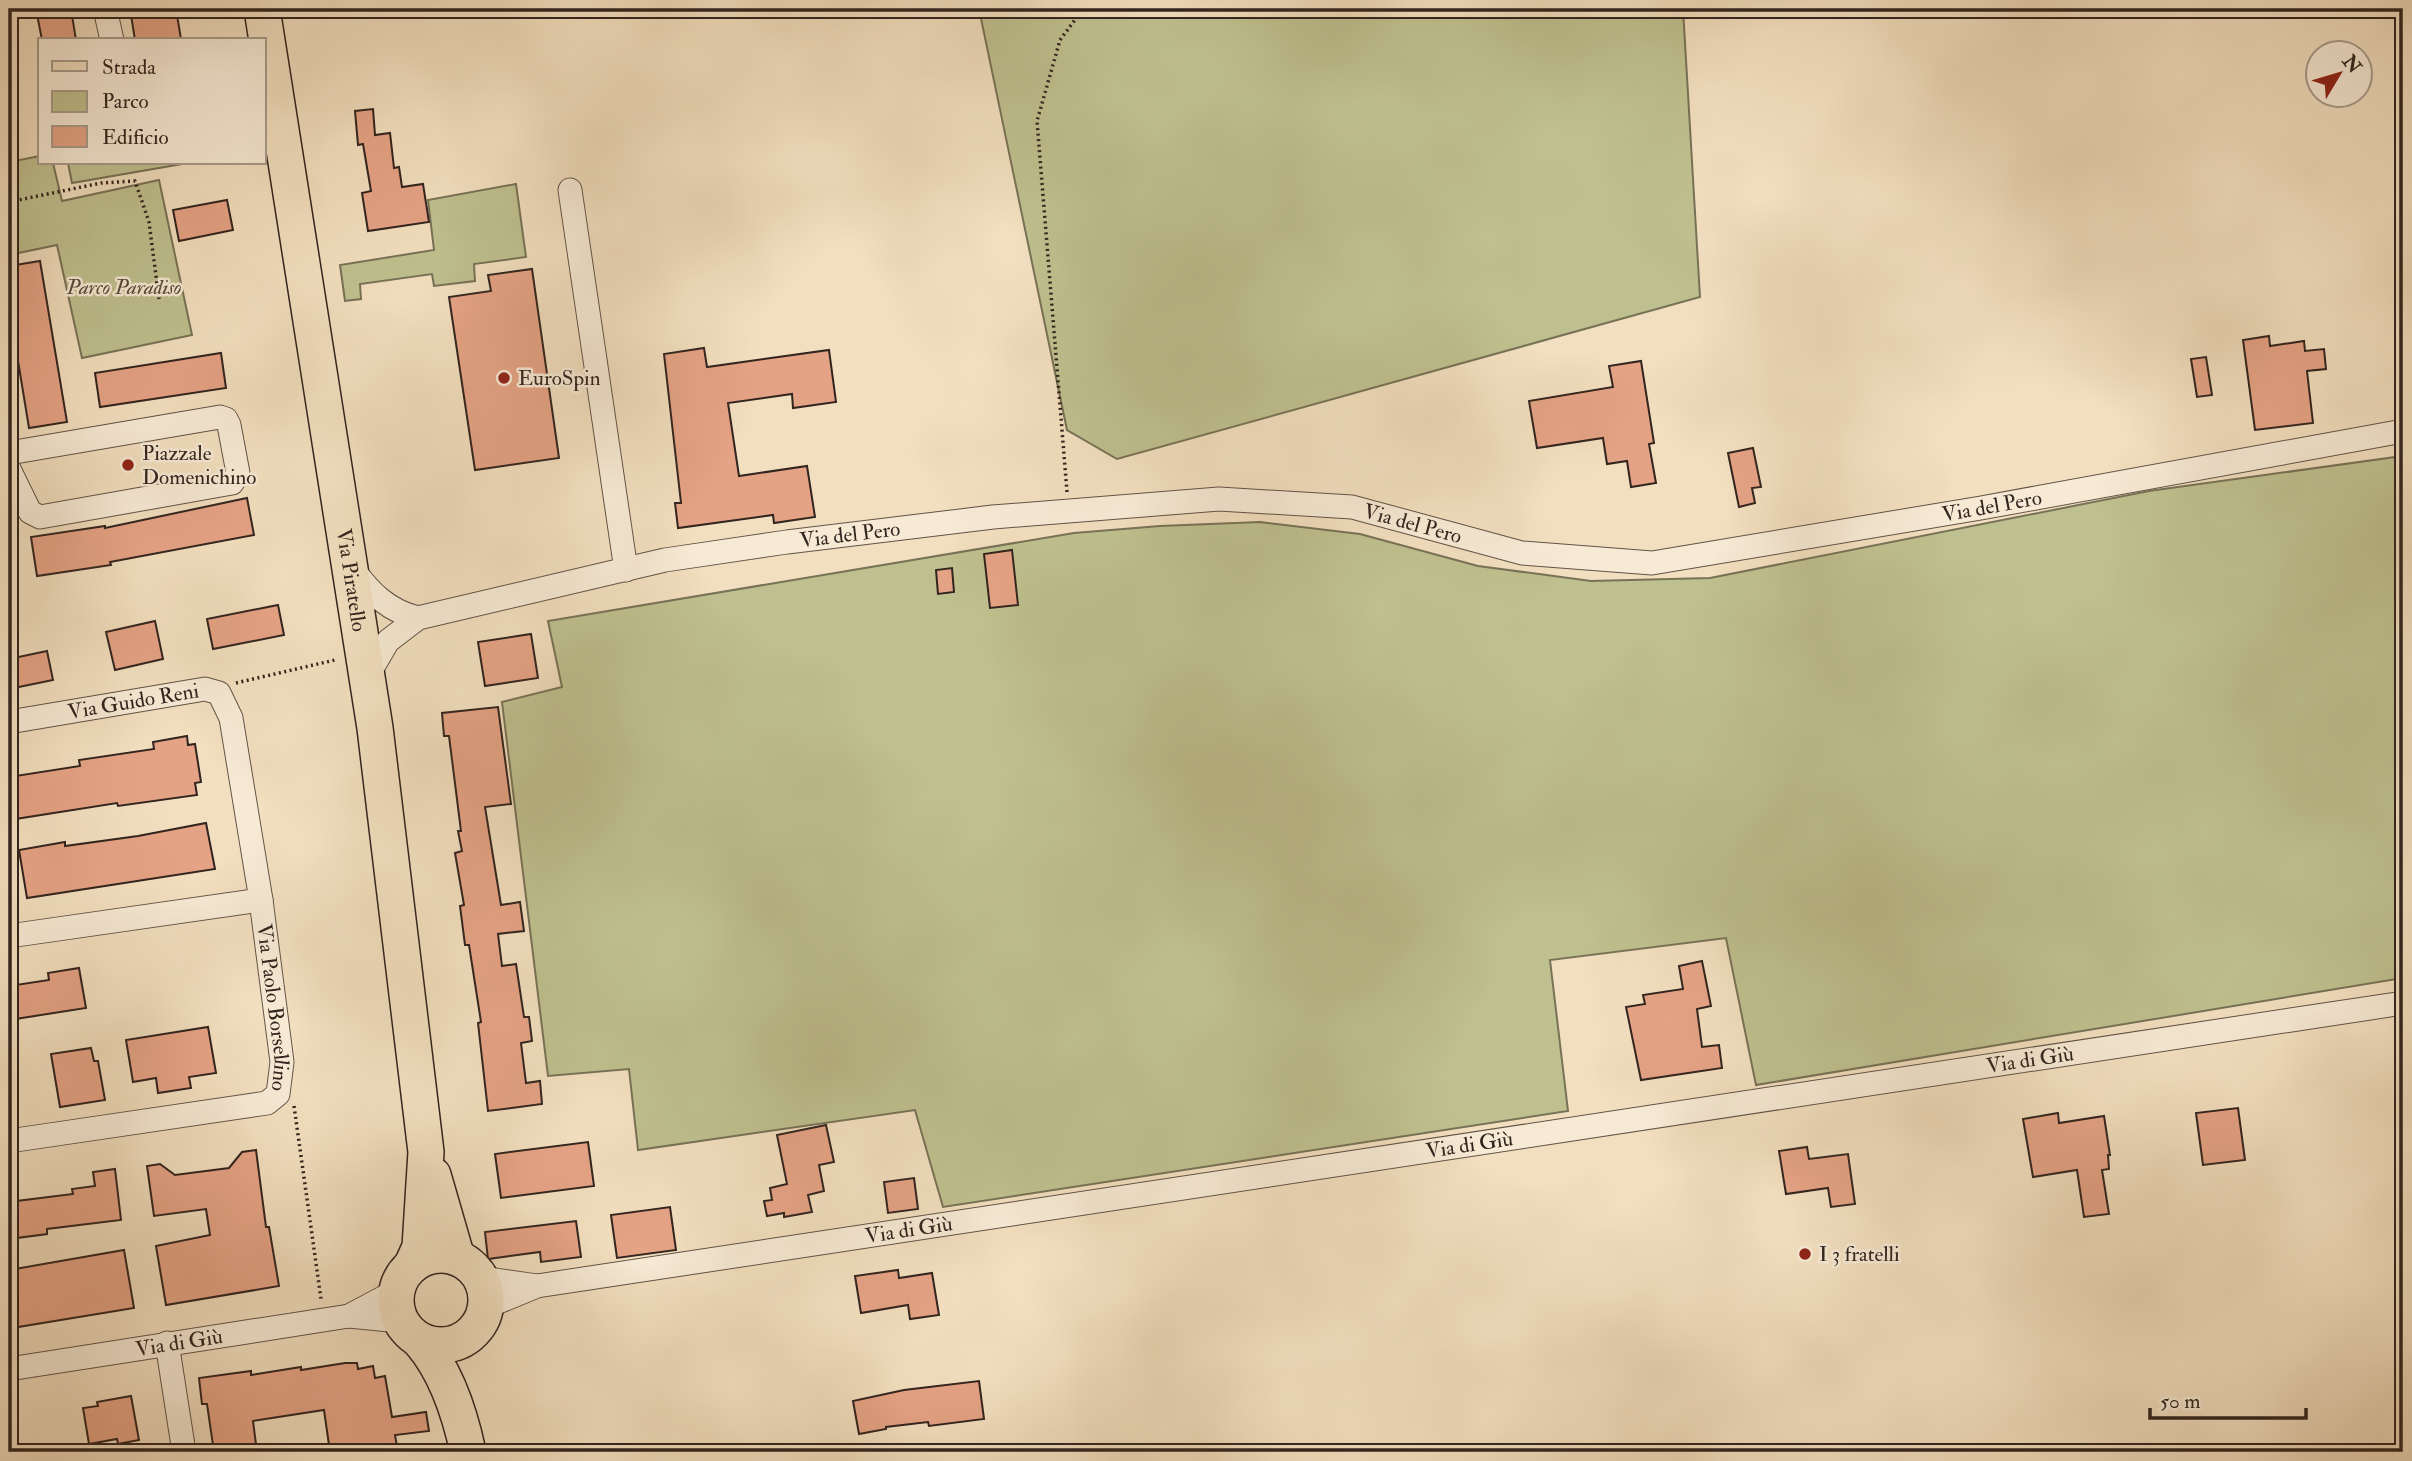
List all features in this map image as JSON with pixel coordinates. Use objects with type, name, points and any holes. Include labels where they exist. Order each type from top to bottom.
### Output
[{"type":"main road","name":"Via Piratello","points":[[262,9],[350,566],[352,675],[426,1152],[474,1294],[467,1352],[468,1451]]},
{"type":"main road","name":"Via Piratello","points":[[426,1152],[420,1247],[407,1304],[449,1389],[468,1451]]},
{"type":"main road","points":[[442,1255],[474,1294],[461,1341],[448,1345],[434,1345],[407,1304],[426,1257],[442,1255]]},
{"type":"street","points":[[106,9],[111,38]]},
{"type":"street","points":[[570,190],[626,570]]},
{"type":"street","points":[[9,453],[220,417],[226,419],[229,425],[238,473],[232,483],[40,517],[30,512],[9,469]]},
{"type":"street","name":"Via del Pero","points":[[352,675],[388,641],[418,618],[665,560],[993,517],[1219,499],[1352,507],[1522,553],[1652,563],[1981,508],[2403,431]]},
{"type":"street","points":[[350,566],[384,604],[400,614],[418,618]]},
{"type":"street","name":"Via Guido Reni","points":[[9,722],[205,689],[219,693]]},
{"type":"street","name":"Via Paolo Borsellino","points":[[9,1141],[267,1103],[278,1094],[282,1062],[261,900],[231,718],[219,693]]},
{"type":"street","points":[[9,936],[261,900]]},
{"type":"street","name":"Via di Giù","points":[[474,1294],[2403,1003]]},
{"type":"street","name":"Via di Giù","points":[[9,1369],[349,1316],[407,1304]]},
{"type":"street","points":[[167,1343],[184,1452]]},
{"type":"path","points":[[1069,511],[1037,121],[1060,40],[1083,9]]},
{"type":"path","points":[[9,202],[101,183],[135,181],[149,222],[159,299]]},
{"type":"path","name":"Via Guido Reni","points":[[219,693],[231,684],[335,660],[352,675]]},
{"type":"path","points":[[280,1076],[294,1101],[324,1320]]},
{"type":"green space","points":[[979,9],[1683,9],[1700,297],[1117,459],[1067,430]]},
{"type":"green space","name":"Parco Paradiso","points":[[38,156],[38,164],[53,164],[62,201],[159,180],[192,335],[82,358],[57,245],[9,255],[9,162]]},
{"type":"green space","points":[[68,164],[182,164],[72,183]]},
{"type":"green space","points":[[516,184],[526,257],[474,264],[475,281],[434,286],[432,274],[360,284],[361,299],[345,301],[340,265],[434,250],[428,200]]},
{"type":"green space","points":[[2403,456],[2403,978],[1756,1085],[1726,938],[1550,960],[1568,1111],[943,1207],[915,1110],[638,1150],[629,1069],[548,1076],[502,702],[562,687],[548,621],[1074,533],[1260,522],[1360,534],[1478,566],[1591,581],[1710,578],[2149,491]]},
{"type":"building","points":[[36,9],[71,9],[76,38],[42,38]]},
{"type":"building","points":[[130,9],[176,9],[181,38],[135,38]]},
{"type":"building","points":[[373,109],[375,135],[390,133],[394,168],[399,167],[402,187],[423,184],[429,222],[368,231],[362,193],[371,191],[363,144],[358,145],[355,111]]},
{"type":"building","points":[[227,200],[233,230],[179,241],[173,210]]},
{"type":"building","points":[[40,261],[67,422],[29,428],[9,306],[9,266]]},
{"type":"building","name":"EuroSpin","points":[[532,269],[559,458],[475,470],[449,297],[491,291],[488,275]]},
{"type":"building","points":[[2269,336],[2270,346],[2304,341],[2305,351],[2324,349],[2326,369],[2307,371],[2313,423],[2255,430],[2243,340]]},
{"type":"building","points":[[704,348],[707,367],[829,350],[836,402],[793,408],[792,394],[728,403],[739,476],[807,466],[815,517],[774,523],[773,515],[678,528],[675,503],[681,503],[664,354]]},
{"type":"building","points":[[221,353],[226,388],[100,407],[95,373]]},
{"type":"building","points":[[2206,357],[2212,395],[2197,397],[2191,359]]},
{"type":"building","points":[[1641,361],[1654,443],[1649,444],[1656,483],[1631,487],[1627,461],[1607,464],[1603,438],[1537,448],[1529,401],[1613,387],[1609,366]]},
{"type":"building","points":[[1753,448],[1761,487],[1752,488],[1755,503],[1739,507],[1728,453]]},
{"type":"building","points":[[247,498],[254,535],[110,562],[111,565],[37,576],[31,537],[105,528]]},
{"type":"building","points":[[1012,550],[1018,605],[990,608],[984,554]]},
{"type":"building","points":[[952,568],[954,592],[938,594],[936,570]]},
{"type":"building","points":[[278,605],[284,635],[213,649],[207,619]]},
{"type":"building","points":[[155,621],[163,659],[115,670],[106,632]]},
{"type":"building","points":[[531,634],[538,678],[485,686],[478,642]]},
{"type":"building","points":[[47,651],[53,680],[9,689],[9,659]]},
{"type":"building","points":[[498,707],[511,804],[485,807],[501,905],[520,902],[524,931],[498,934],[502,966],[516,964],[524,1017],[529,1017],[532,1041],[521,1043],[526,1083],[540,1081],[542,1104],[488,1111],[478,1023],[481,1022],[460,906],[464,905],[455,853],[462,851],[458,831],[461,831],[449,736],[444,736],[442,713]]},
{"type":"building","points":[[187,736],[188,745],[195,744],[201,782],[195,783],[197,795],[118,806],[117,803],[9,820],[9,777],[80,766],[79,760],[154,749],[153,742]]},
{"type":"building","points":[[206,823],[215,869],[27,898],[19,850],[65,842],[65,846],[138,836]]},
{"type":"building","points":[[1702,961],[1711,1006],[1697,1009],[1702,1047],[1719,1045],[1722,1068],[1641,1080],[1626,1007],[1645,1004],[1643,995],[1683,989],[1679,966]]},
{"type":"building","points":[[79,968],[86,1008],[9,1020],[9,986],[49,980],[48,973]]},
{"type":"building","points":[[208,1027],[216,1073],[189,1077],[191,1088],[158,1093],[156,1078],[133,1082],[126,1040]]},
{"type":"building","points":[[91,1048],[94,1061],[98,1061],[105,1100],[60,1107],[51,1054]]},
{"type":"building","points":[[2238,1108],[2245,1160],[2203,1165],[2196,1113]]},
{"type":"building","points":[[2058,1113],[2059,1123],[2104,1116],[2110,1155],[2109,1169],[2102,1170],[2109,1214],[2084,1217],[2077,1170],[2033,1177],[2023,1119]]},
{"type":"building","points":[[826,1125],[834,1162],[819,1165],[824,1191],[808,1195],[812,1212],[784,1217],[784,1213],[767,1216],[764,1201],[772,1200],[770,1188],[787,1184],[777,1135]]},
{"type":"building","points":[[588,1142],[594,1186],[501,1198],[495,1154]]},
{"type":"building","points":[[1807,1147],[1809,1159],[1848,1154],[1855,1204],[1831,1207],[1828,1188],[1786,1194],[1779,1151]]},
{"type":"building","points":[[256,1150],[266,1227],[269,1227],[279,1286],[166,1305],[156,1246],[210,1235],[206,1209],[154,1216],[147,1166],[160,1164],[175,1175],[229,1168],[242,1152]]},
{"type":"building","points":[[115,1169],[121,1220],[47,1229],[47,1234],[9,1239],[9,1202],[73,1194],[72,1189],[95,1186],[93,1172]]},
{"type":"building","points":[[914,1178],[918,1209],[888,1213],[884,1182]]},
{"type":"building","points":[[670,1207],[676,1250],[617,1258],[611,1215]]},
{"type":"building","points":[[576,1221],[581,1257],[541,1262],[540,1252],[488,1259],[485,1232]]},
{"type":"building","points":[[124,1250],[134,1308],[18,1327],[9,1270]]},
{"type":"building","points":[[898,1270],[899,1278],[932,1273],[939,1315],[910,1319],[908,1305],[861,1313],[855,1276]]},
{"type":"building","points":[[357,1363],[358,1369],[373,1366],[375,1378],[385,1376],[392,1417],[426,1412],[429,1431],[395,1435],[398,1452],[330,1452],[324,1410],[253,1421],[257,1452],[214,1452],[207,1404],[202,1404],[199,1378],[251,1371],[251,1375],[301,1367],[301,1370]]},
{"type":"building","points":[[979,1381],[984,1419],[929,1426],[928,1422],[886,1427],[859,1434],[853,1401],[904,1390]]},
{"type":"building","points":[[131,1396],[139,1440],[118,1444],[117,1439],[89,1444],[83,1408],[98,1406],[97,1402]]},
{"type":"place","name":"EuroSpin","points":[[504,378]]},
{"type":"place","name":"Piazzale Domenichino","points":[[128,465]]},
{"type":"place","name":"I 3 fratelli","points":[[1805,1254]]}]
